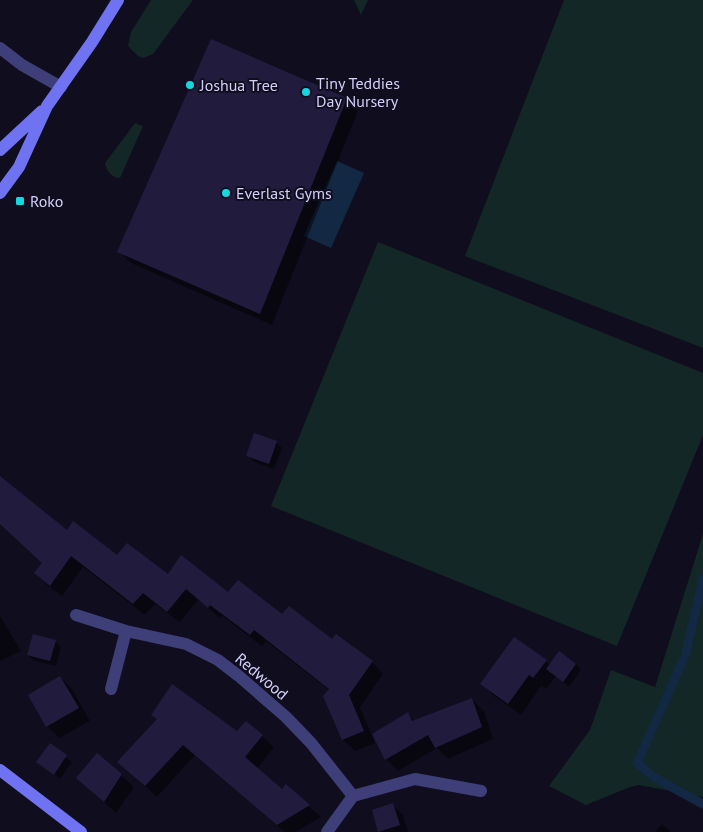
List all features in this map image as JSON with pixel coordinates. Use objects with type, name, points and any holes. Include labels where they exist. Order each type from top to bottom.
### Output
[{"type":"main road","points":[[0,150],[47,106],[92,42],[118,0]]},
{"type":"main road","points":[[0,192],[19,167],[47,106]]},
{"type":"main road","points":[[0,770],[81,832]]},
{"type":"street","points":[[0,48],[22,64],[61,87]]},
{"type":"street","name":"Redwood","points":[[76,615],[126,631],[186,644],[218,660],[286,717],[311,743],[353,796]]},
{"type":"street","points":[[111,689],[126,631]]},
{"type":"street","points":[[327,832],[353,796],[415,779],[481,791]]},
{"type":"green space","points":[[151,0],[193,0],[153,54],[143,58],[138,56],[128,46],[131,32]]},
{"type":"green space","points":[[354,0],[368,0],[361,15]]},
{"type":"green space","points":[[564,0],[703,0],[703,348],[465,256]]},
{"type":"green space","points":[[135,123],[143,126],[120,178],[114,177],[108,171],[105,163]]},
{"type":"green space","points":[[378,242],[703,373],[703,435],[617,646],[271,506]]},
{"type":"green space","points":[[703,534],[703,797],[639,785],[586,805],[549,786],[590,730],[611,670],[655,687]]},
{"type":"water","points":[[337,161],[364,173],[331,248],[304,236]]},
{"type":"building","name":"Everlast Gyms","points":[[211,39],[347,98],[260,314],[117,252]]},
{"type":"building","points":[[254,433],[277,441],[269,464],[246,456]]},
{"type":"building","points":[[0,476],[67,530],[73,521],[117,555],[127,543],[168,574],[181,555],[228,592],[238,580],[282,614],[289,606],[332,639],[336,634],[373,661],[349,695],[364,731],[342,740],[323,696],[329,689],[254,630],[250,635],[210,605],[208,608],[186,589],[167,612],[143,593],[133,604],[71,556],[50,586],[34,573],[42,563],[0,524]]},
{"type":"building","points":[[33,634],[56,640],[50,661],[27,655]]},
{"type":"building","points":[[514,637],[547,660],[533,678],[529,675],[508,704],[480,684]]},
{"type":"building","points":[[559,651],[576,664],[563,682],[546,669]]},
{"type":"building","points":[[60,676],[79,708],[46,727],[28,695]]},
{"type":"building","points":[[172,684],[237,731],[246,721],[263,735],[245,757],[282,789],[286,784],[310,805],[277,825],[183,745],[145,786],[117,762],[157,719],[151,715]]},
{"type":"building","points":[[472,698],[482,727],[435,748],[428,735],[385,760],[372,734],[408,712],[412,721]]},
{"type":"building","points":[[50,743],[67,755],[54,775],[36,762]]},
{"type":"building","points":[[97,753],[122,774],[104,802],[76,778]]},
{"type":"building","points":[[393,803],[400,825],[378,832],[372,810]]},
{"type":"waterway","points":[[703,579],[685,656],[637,763],[655,778],[703,804]]},
{"type":"place","name":"Joshua Tree","points":[[190,85]]},
{"type":"place","name":"Tiny Teddies Day Nursery","points":[[306,92]]},
{"type":"place","name":"Everlast Gyms","points":[[226,193]]},
{"type":"place","name":"Roko","points":[[20,201]]}]
